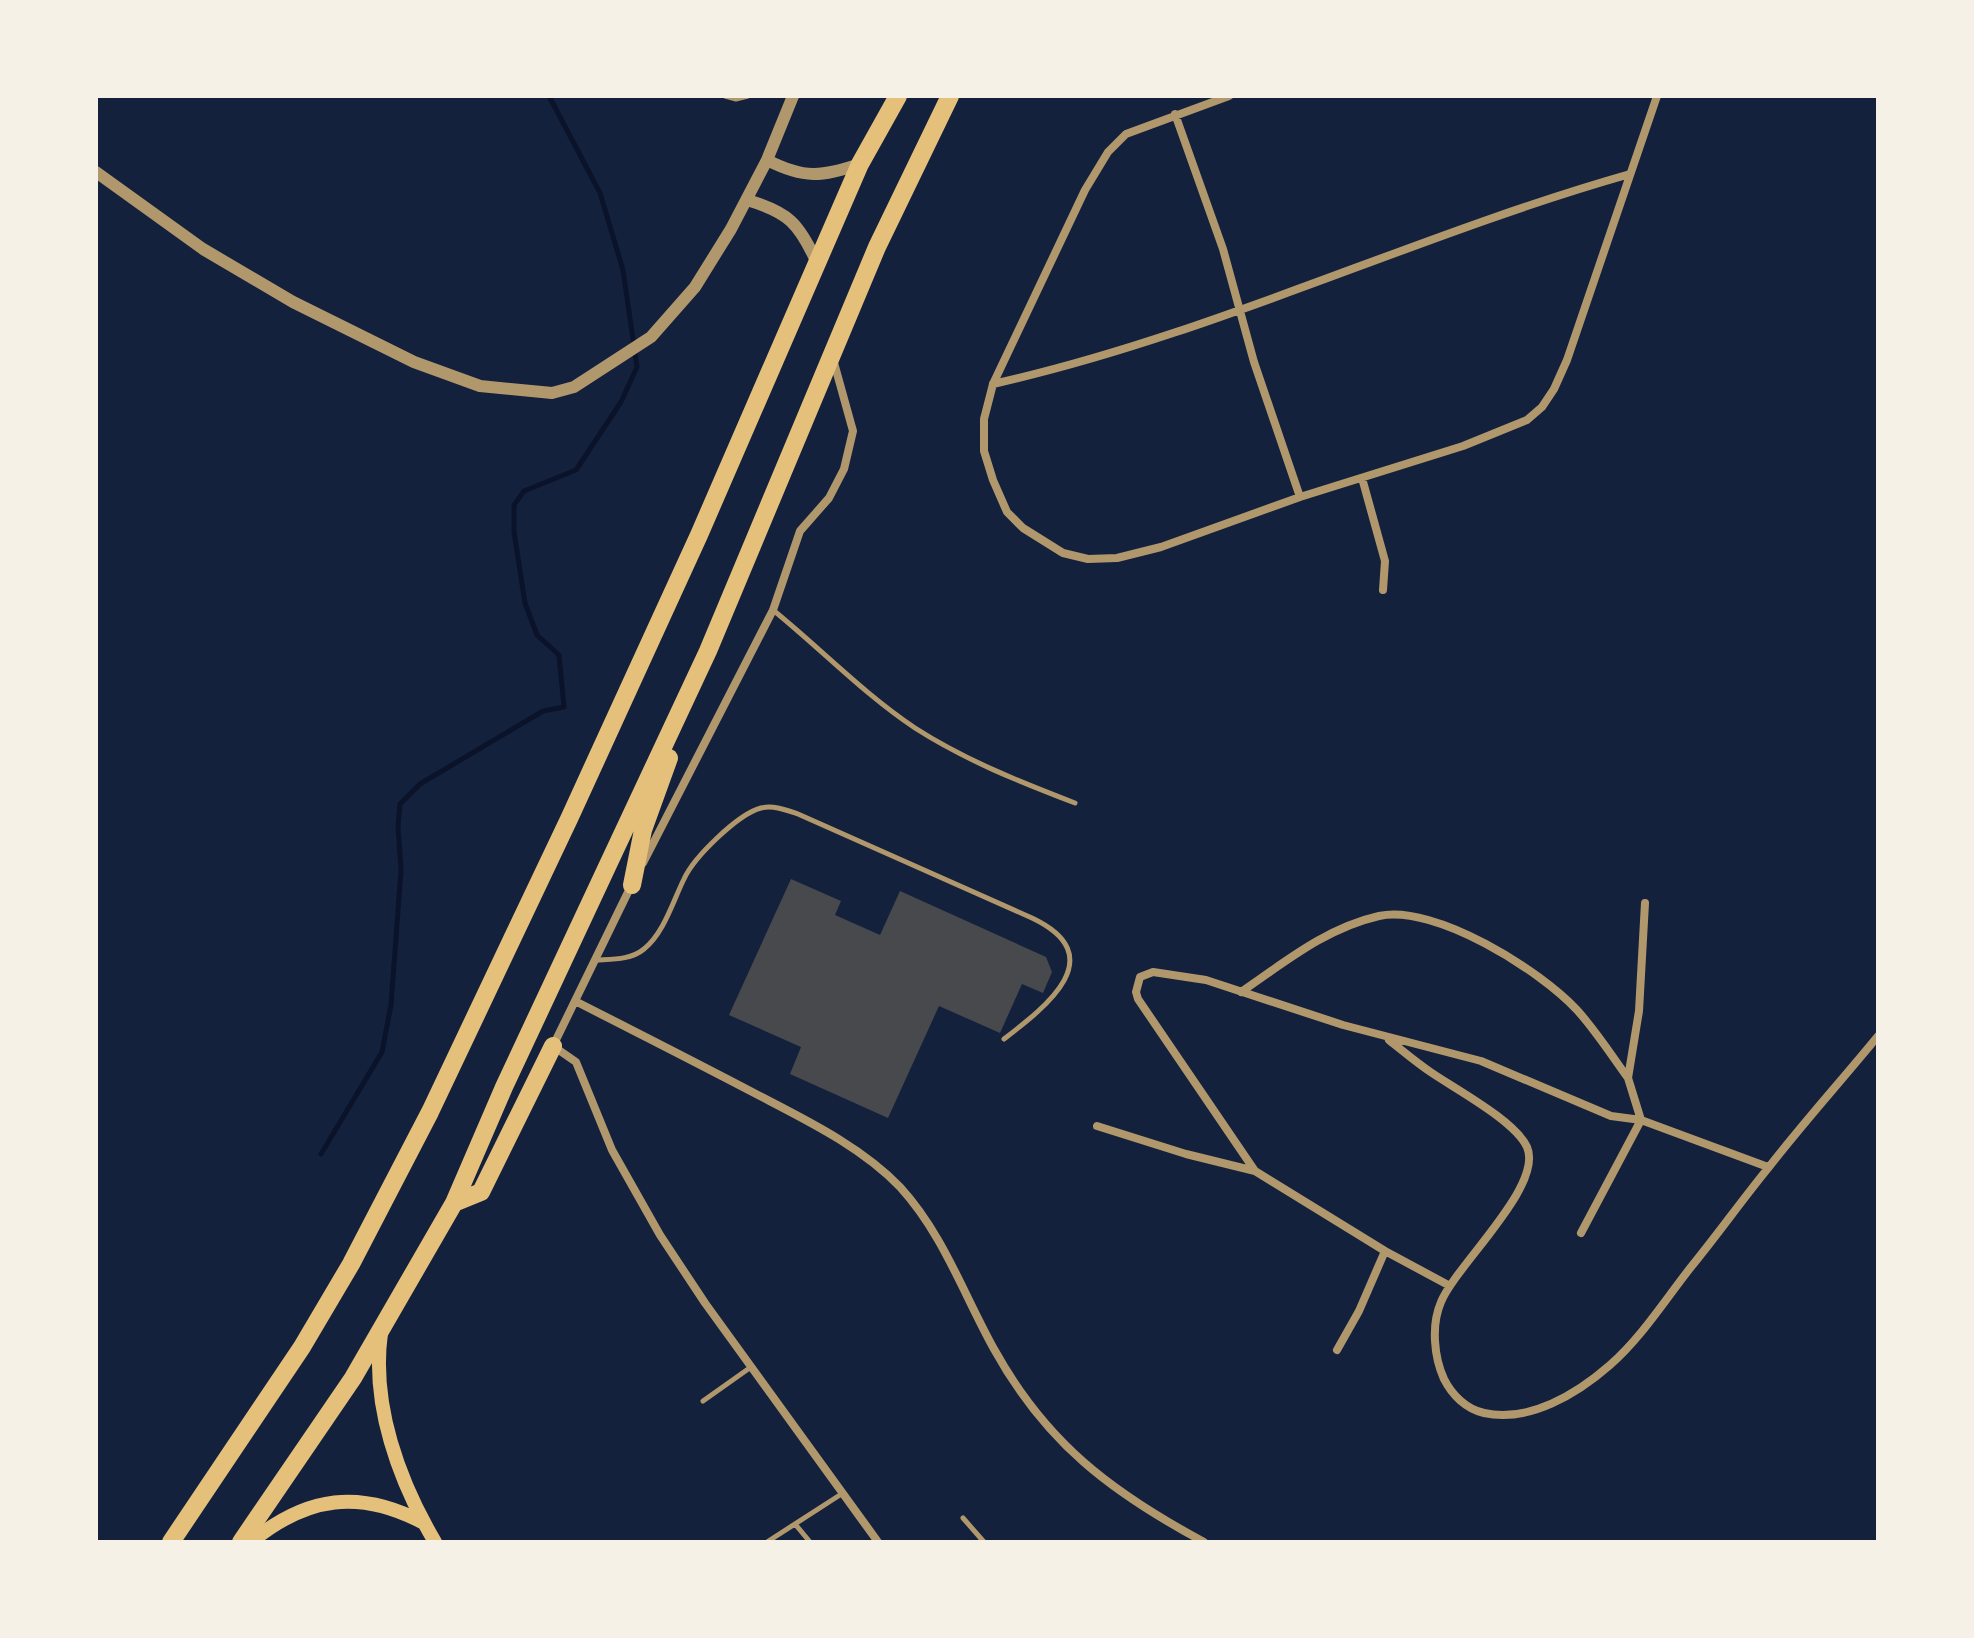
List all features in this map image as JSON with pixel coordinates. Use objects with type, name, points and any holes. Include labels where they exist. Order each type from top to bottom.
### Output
[{"type":"highway","points":[[171,1542],[309,1335],[351,1264],[430,1112],[699,535],[860,164],[898,96]]},
{"type":"highway","points":[[241,1542],[306,1451],[454,1203],[504,1087],[708,651],[877,247],[950,96]]},
{"type":"highway","points":[[632,885],[655,791],[708,651]]},
{"type":"highway","points":[[454,1203],[481,1192],[553,1046]]},
{"type":"main road","points":[[381,1330],[378,1378],[384,1413],[424,1523],[435,1542]]},
{"type":"main road","points":[[251,1542],[297,1512],[342,1502],[397,1509],[424,1523]]},
{"type":"street","points":[[96,172],[203,249],[293,302],[414,362],[480,386],[552,393],[574,387],[624,356],[665,323],[695,287],[747,200],[793,96]]},
{"type":"street","points":[[1229,96],[1126,134],[1108,152],[993,384],[984,419],[984,451],[993,480],[1007,512],[1023,528],[1063,553],[1088,559],[1117,558],[1161,547],[1527,420],[1542,407],[1567,360],[1657,96]]},
{"type":"street","points":[[1175,114],[1223,249],[1254,362],[1300,497]]},
{"type":"street","points":[[767,160],[808,175],[829,174],[860,164]]},
{"type":"street","points":[[993,384],[1067,367],[1169,335],[1556,195],[1630,174]]},
{"type":"street","points":[[747,200],[788,216],[804,235],[817,263]]},
{"type":"street","points":[[832,354],[853,431],[844,469],[829,498],[800,531],[773,610],[553,1046],[576,1062],[612,1150],[660,1235],[705,1303],[878,1542]]},
{"type":"street","points":[[1362,478],[1385,561],[1383,590]]},
{"type":"street","points":[[1628,1078],[1639,1011],[1645,903]]},
{"type":"street","points":[[1241,992],[1321,937],[1381,916],[1413,916],[1450,928],[1504,954],[1576,1009],[1628,1078],[1641,1120],[1581,1233]]},
{"type":"street","points":[[1255,1171],[1147,1013],[1136,992],[1140,977],[1145,974],[1181,975],[1206,980],[1384,1037],[1481,1061],[1611,1116],[1641,1120],[1768,1167]]},
{"type":"street","points":[[575,1001],[808,1121],[860,1154],[897,1185],[927,1219],[993,1347],[1018,1388],[1057,1439],[1093,1472],[1127,1497],[1204,1542]]},
{"type":"street","points":[[1384,1037],[1500,1120],[1518,1134],[1528,1149],[1525,1180],[1501,1219],[1440,1303],[1436,1345],[1438,1364],[1449,1389],[1466,1406],[1501,1415],[1540,1409],[1582,1386],[1611,1365],[1725,1226],[1768,1167],[1878,1036]]},
{"type":"street","points":[[1097,1126],[1186,1154],[1255,1171],[1385,1251],[1450,1286]]},
{"type":"street","points":[[1337,1350],[1359,1311],[1385,1251]]},
{"type":"lane","points":[[725,96],[736,99],[748,96]]},
{"type":"lane","points":[[773,610],[880,702],[913,726],[987,768],[1075,803]]},
{"type":"lane","points":[[595,960],[628,957],[643,950],[655,937],[685,876],[699,856],[744,817],[760,808],[777,807],[1032,918],[1053,928],[1062,937],[1069,950],[1065,981],[1041,1009],[1004,1039]]},
{"type":"lane","points":[[703,1401],[752,1366]]},
{"type":"lane","points":[[767,1542],[843,1493]]},
{"type":"lane","points":[[963,1518],[984,1542]]},
{"type":"lane","points":[[795,1524],[810,1542]]},
{"type":"building","points":[[791,879],[841,901],[835,915],[880,935],[900,891],[1046,957],[1052,972],[1043,993],[1022,984],[1000,1033],[939,1006],[888,1118],[790,1074],[801,1047],[729,1015]]},
{"type":"waterway","points":[[321,1154],[382,1052],[391,1005],[401,870],[400,804],[420,784],[543,711],[564,707],[559,655],[537,635],[525,603],[514,532],[514,505],[524,491],[576,470],[621,402],[637,367],[623,270],[600,193],[549,96]]}]
